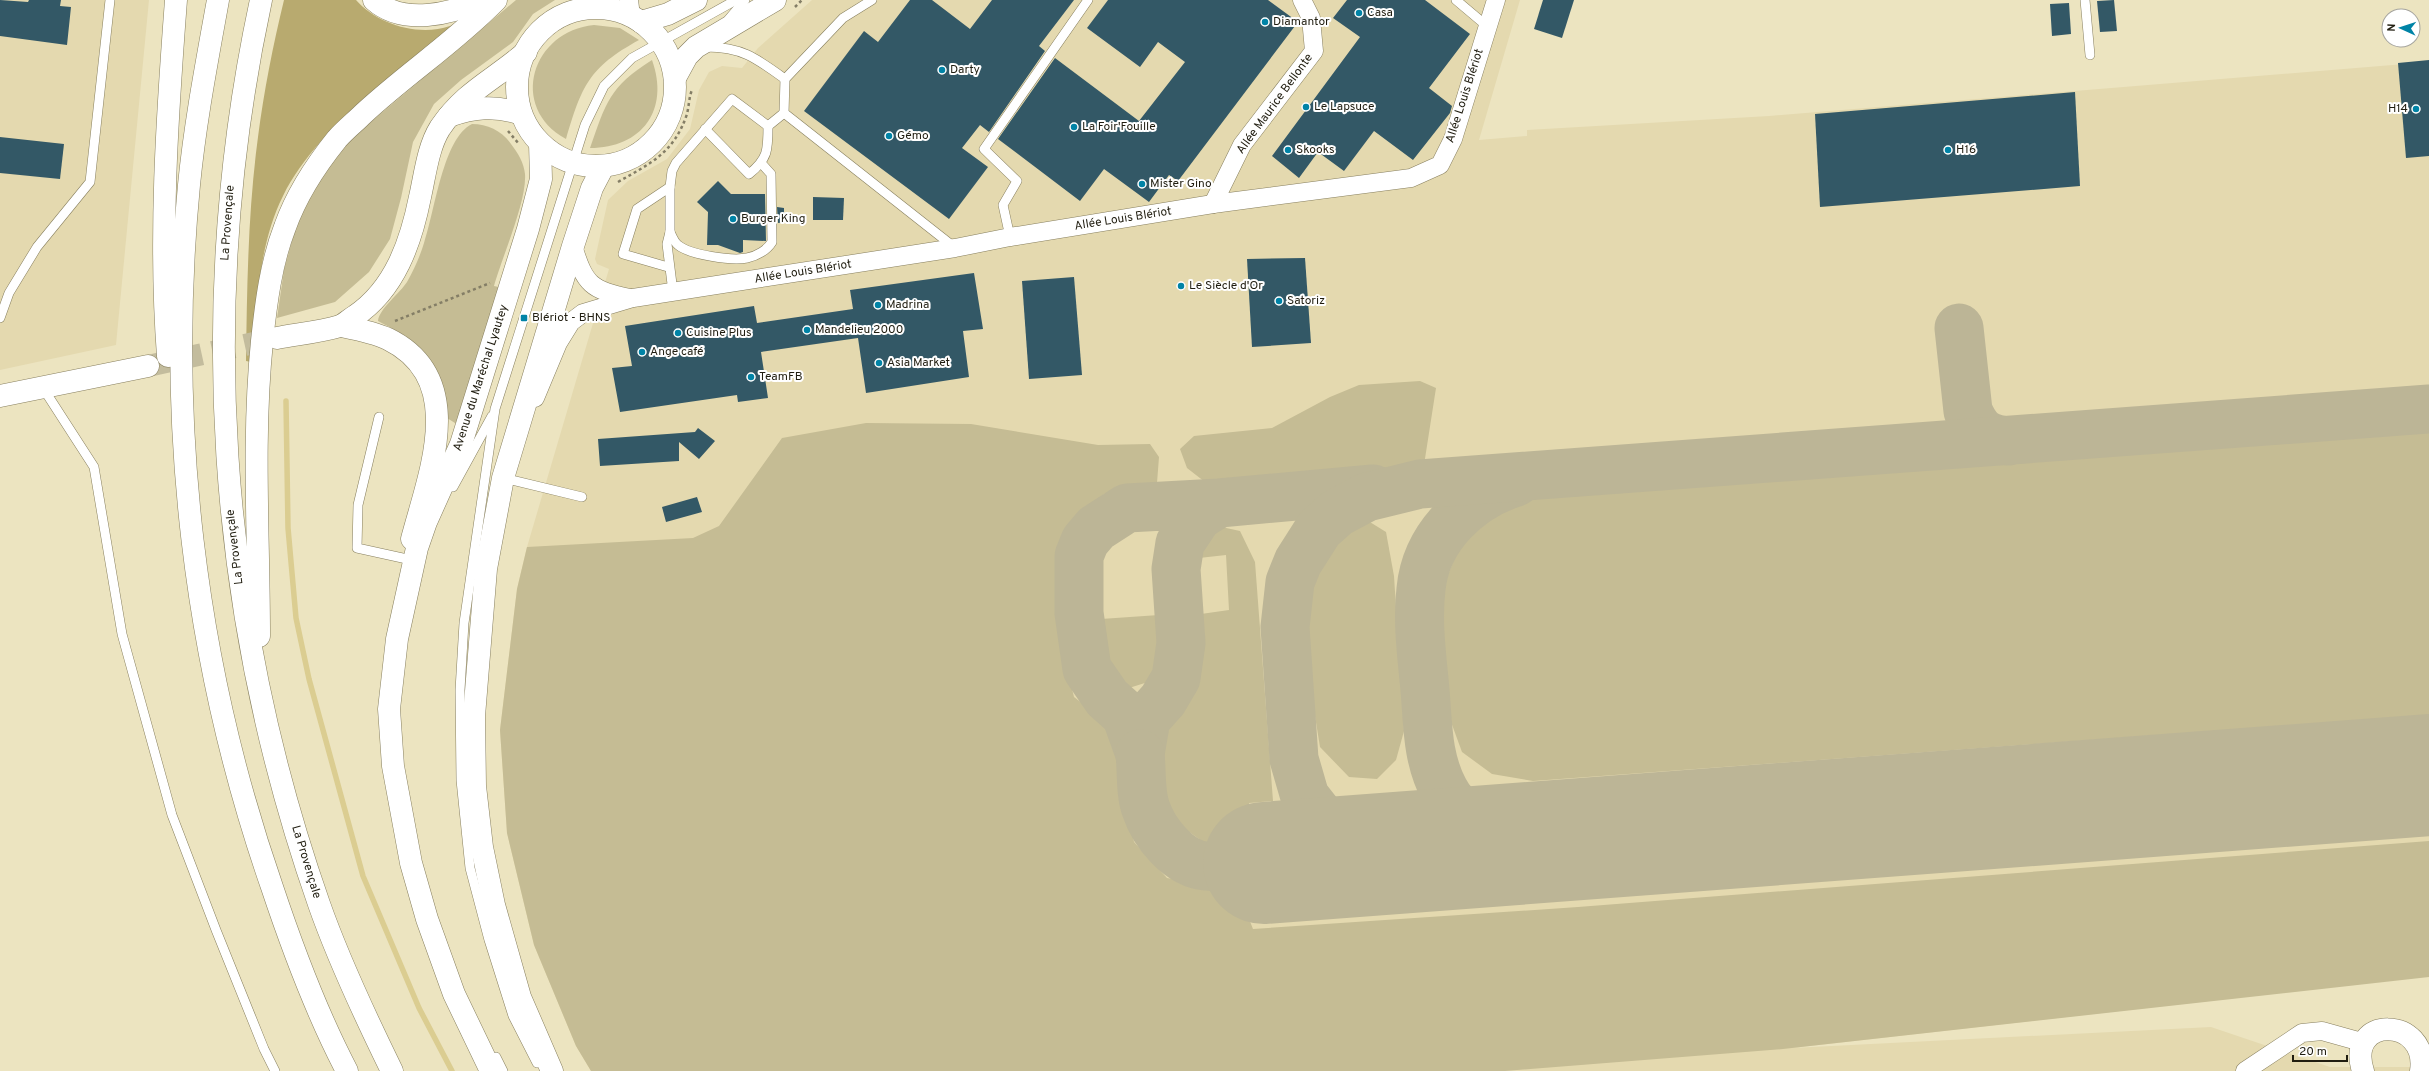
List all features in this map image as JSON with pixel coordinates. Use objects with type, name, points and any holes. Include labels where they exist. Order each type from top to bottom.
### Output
[{"type":"main road","points":[[176,0],[170,96],[164,272],[170,383],[185,471],[198,587],[224,729],[257,845],[300,967],[328,1034],[347,1071]]},
{"type":"main road","points":[[185,471],[181,334],[189,186],[197,116],[218,0]]},
{"type":"main road","name":"La Provençale","points":[[261,0],[250,53],[229,196],[222,341],[223,414],[232,523],[239,583],[259,691],[288,805],[319,904],[352,986],[392,1071]]},
{"type":"main road","points":[[374,0],[396,12],[418,15],[439,14],[462,9],[481,0]]},
{"type":"main road","points":[[259,691],[259,596],[255,472],[257,410],[265,312],[274,263],[285,226],[303,188],[337,139],[385,94],[474,22],[496,0]]},
{"type":"main road","points":[[341,326],[370,303],[394,274],[406,249],[417,214],[432,145],[439,129],[469,93],[526,52],[545,28],[560,17],[589,5],[634,13],[668,14],[696,0]]},
{"type":"main road","points":[[552,1071],[520,997],[496,913],[482,847],[476,786],[474,716],[479,641],[486,569],[503,478],[592,188],[625,162],[646,149],[660,135],[669,118],[674,100],[684,83],[687,56],[696,46],[775,0]]},
{"type":"main road","points":[[634,13],[651,28],[662,41],[673,67],[684,83]]},
{"type":"main road","points":[[526,52],[517,85],[517,102],[521,114],[530,131],[530,144],[574,163],[610,175]]},
{"type":"main road","points":[[449,116],[464,111],[489,107],[521,114]]},
{"type":"main road","name":"Avenue du Maréchal Lyautey","points":[[492,1061],[454,994],[427,919],[411,863],[393,766],[396,711],[397,639],[417,548],[426,522],[464,438],[528,229],[541,179],[530,144]]},
{"type":"main road","points":[[277,338],[341,326],[388,339],[403,349],[422,367],[432,384],[437,405],[438,427],[415,562],[388,640],[386,676],[396,711]]},
{"type":"main road","points":[[0,396],[148,366]]},
{"type":"main road","points":[[2363,1071],[2361,1053],[2365,1043],[2371,1036],[2388,1028],[2397,1028],[2421,1038],[2423,1054],[2421,1071]]},
{"type":"main road","points":[[2424,1071],[2429,1067]]},
{"type":"street","name":"Allée Louis Blériot","points":[[633,298],[955,248],[1010,237],[1213,204],[1411,178],[1440,165],[1453,139],[1496,0]]},
{"type":"street","name":"Allée Maurice Bellonte","points":[[1213,204],[1242,145],[1314,51],[1311,18],[1304,1]]},
{"type":"street","points":[[573,246],[584,275],[593,286],[606,293],[633,298]]},
{"type":"street","points":[[511,450],[564,331],[571,322],[583,313],[633,298]]},
{"type":"street","points":[[2245,1071],[2249,1070],[2302,1033],[2322,1032],[2365,1043]]},
{"type":"lane","points":[[0,318],[9,293],[37,247],[90,182],[110,0]]},
{"type":"lane","points":[[541,1071],[513,1016],[488,940],[470,868],[461,780],[460,690],[464,623],[495,409],[592,108],[604,86],[632,58],[736,0]]},
{"type":"lane","points":[[718,32],[745,0]]},
{"type":"lane","points":[[768,126],[784,113],[785,79],[843,18],[872,0]]},
{"type":"lane","points":[[1010,237],[1003,205],[1017,181],[984,149],[1088,0]]},
{"type":"lane","points":[[1456,0],[1488,27]]},
{"type":"lane","points":[[2085,0],[2090,55]]},
{"type":"lane","points":[[696,46],[738,49],[761,61],[785,79]]},
{"type":"lane","points":[[673,292],[668,267],[667,244],[670,232],[670,187],[672,171],[676,163],[732,99],[768,126]]},
{"type":"lane","points":[[784,113],[955,248]]},
{"type":"lane","points":[[705,129],[749,174],[762,164],[768,144],[768,126]]},
{"type":"lane","points":[[670,232],[677,244],[690,252],[736,259],[748,258],[767,250],[772,242],[771,174],[762,164]]},
{"type":"lane","points":[[668,267],[623,254],[637,209],[670,187]]},
{"type":"lane","points":[[42,387],[94,467],[122,634],[172,815],[218,937],[264,1049],[275,1071]]},
{"type":"lane","points":[[450,494],[495,409]]},
{"type":"lane","points":[[379,416],[358,505],[357,548],[415,562]]},
{"type":"lane","points":[[503,478],[582,497]]},
{"type":"lane","points":[[396,711],[403,776],[419,850]]},
{"type":"lane","points":[[424,872],[431,900],[462,990],[479,1024]]},
{"type":"lane","points":[[492,1061],[503,1071]]},
{"type":"path","points":[[610,175],[639,172],[664,154],[681,128],[687,113],[684,83]]},
{"type":"path","points":[[489,107],[489,121],[502,126],[530,144]]},
{"type":"path","points":[[392,325],[395,320],[495,281]]},
{"type":"shaded area","points":[[0,0],[149,0],[116,345],[0,370]]},
{"type":"shaded area","points":[[284,0],[356,0],[375,16],[387,22],[412,29],[438,29],[455,24],[472,15],[368,96],[320,143],[300,168],[283,196],[268,235],[263,256],[257,298],[251,362],[246,361],[252,193],[263,103]]},
{"type":"shaded area","points":[[516,0],[555,0],[533,14],[513,42],[461,80],[434,104],[413,142],[401,198],[390,239],[369,272],[335,302],[277,318],[284,270],[297,223],[318,180],[347,142]]},
{"type":"shaded area","points":[[812,0],[1520,0],[1479,140],[1527,136],[1527,130],[1769,116],[2429,62],[2429,976],[1792,1048],[2211,1027],[2330,1067],[2429,1067],[2429,1071],[591,1071],[576,1046],[534,945],[507,833],[500,730],[517,589],[527,547],[609,269],[597,264],[595,259],[608,200],[628,181],[667,159],[690,129],[699,90],[709,72],[722,66],[742,68],[758,48]]},
{"type":"shaded area","points":[[594,25],[620,28],[639,40],[608,60],[589,80],[577,105],[566,139],[548,125],[537,109],[533,90],[535,72],[543,55],[555,41],[573,30]]},
{"type":"shaded area","points":[[652,60],[657,78],[657,95],[654,110],[647,123],[637,133],[624,141],[608,146],[590,148],[600,119],[611,97],[626,79]]},
{"type":"shaded area","points":[[472,124],[484,125],[494,129],[507,139],[522,162],[525,174],[525,185],[518,214],[494,286],[503,288],[461,421],[455,423],[447,418],[419,348],[406,336],[378,321],[382,311],[407,282],[419,258],[447,159],[462,132]]},
{"type":"shaded area","points":[[1420,381],[1436,388],[1424,465],[1205,482],[1187,468],[1180,449],[1194,436],[1272,428],[1330,397],[1359,385]]},
{"type":"shaded area","points":[[866,423],[971,424],[1098,445],[1150,444],[1159,457],[1157,483],[1104,494],[1069,523],[1056,564],[1058,632],[1074,697],[1105,721],[1116,746],[1134,842],[1167,878],[1238,891],[1253,929],[1578,907],[2429,841],[2429,977],[1783,1049],[1505,1071],[591,1071],[576,1046],[534,945],[507,833],[500,730],[517,589],[527,547],[693,538],[719,526],[782,438]]},
{"type":"shaded area","points":[[2429,429],[2429,715],[1533,781],[1492,774],[1462,752],[1447,711],[1441,644],[1443,587],[1460,545],[1487,517],[1526,499]]},
{"type":"shaded area","points":[[1365,519],[1386,532],[1394,576],[1404,731],[1396,760],[1377,779],[1349,777],[1320,747],[1307,666],[1305,605],[1320,558],[1343,534]]},
{"type":"shaded area","points":[[1217,526],[1240,531],[1255,562],[1273,801],[1249,803],[1251,841],[1203,842],[1180,825],[1164,800],[1159,736],[1191,694],[1201,664],[1201,614],[1229,610],[1226,555],[1199,558],[1203,543]]},
{"type":"shaded area","points":[[1159,615],[1161,650],[1157,665],[1148,682],[1129,688],[1110,664],[1107,657],[1103,641],[1101,619]]},
{"type":"building","points":[[0,0],[28,2],[29,0],[61,0],[60,6],[71,7],[67,45],[0,36]]},
{"type":"building","points":[[910,0],[932,0],[970,29],[992,0],[1074,0],[1039,46],[1045,51],[989,132],[980,125],[962,148],[988,167],[949,219],[804,111],[864,31],[878,42]]},
{"type":"building","points":[[1108,0],[1268,0],[1298,22],[1178,181],[1169,175],[1149,202],[1104,169],[1080,201],[998,139],[1055,58],[1139,121],[1185,62],[1158,42],[1140,67],[1087,28]]},
{"type":"building","points":[[1347,0],[1425,0],[1470,34],[1429,88],[1452,106],[1450,113],[1413,160],[1374,131],[1344,171],[1318,152],[1299,178],[1272,156],[1360,37],[1333,18]]},
{"type":"building","points":[[1543,0],[1574,0],[1562,38],[1534,29]]},
{"type":"building","points":[[2114,0],[2117,31],[2100,32],[2097,1]]},
{"type":"building","points":[[2069,3],[2071,34],[2052,36],[2050,4]]},
{"type":"building","name":"H14","points":[[2429,60],[2429,156],[2406,158],[2398,63]]},
{"type":"building","name":"H16","points":[[2075,92],[2080,186],[1820,207],[1815,114]]},
{"type":"building","points":[[0,137],[64,144],[60,179],[0,173]]},
{"type":"building","points":[[718,181],[731,194],[765,194],[766,241],[743,240],[743,252],[740,253],[718,245],[707,245],[708,212],[697,202]]},
{"type":"building","points":[[813,197],[844,198],[843,220],[813,220]]},
{"type":"building","points":[[777,207],[784,208],[784,222],[778,223]]},
{"type":"building","name":"Satoriz","points":[[1305,258],[1311,343],[1252,347],[1247,259]]},
{"type":"building","points":[[974,273],[983,329],[963,331],[969,377],[866,393],[858,338],[761,352],[768,398],[738,402],[737,395],[620,412],[612,368],[632,366],[625,326],[754,306],[757,323],[853,309],[850,290]]},
{"type":"building","points":[[1074,277],[1082,375],[1029,379],[1022,281]]},
{"type":"building","points":[[698,428],[715,441],[699,459],[679,442],[679,461],[600,466],[598,439],[695,432]]},
{"type":"building","points":[[697,497],[702,512],[666,522],[662,507]]},
{"type":"waterway","points":[[286,401],[288,528],[296,618],[309,679],[363,876],[419,1008],[452,1071]]},
{"type":"taxiway","points":[[1959,328],[1968,411],[1971,418],[1983,433],[1993,438],[2008,441]]},
{"type":"taxiway","points":[[1409,852],[1356,843],[1327,825],[1305,797],[1294,759],[1285,627],[1290,582],[1298,562],[1319,529],[1337,513],[1367,497],[1420,484],[2429,409]]},
{"type":"taxiway","points":[[1512,844],[1483,828],[1465,815],[1450,799],[1438,778],[1429,741],[1420,640],[1420,601],[1425,570],[1431,552],[1452,522],[1466,509],[1482,498],[1498,489],[1516,482]]},
{"type":"taxiway","points":[[1219,503],[1198,516],[1180,543],[1176,569],[1181,643],[1176,678],[1163,700],[1146,719],[1140,754],[1126,715],[1107,698],[1087,669],[1079,613],[1079,556],[1085,541],[1096,528],[1127,508],[1219,503],[1373,489]]},
{"type":"taxiway","points":[[1140,754],[1144,803],[1155,828],[1169,846],[1186,860],[1206,866],[1264,863]]},
{"type":"runway","points":[[1264,863],[2429,775]]},
{"type":"tunnel","points":[[148,366],[277,338]]},
{"type":"place","name":"Casa","points":[[1359,13]]},
{"type":"place","name":"Diamantor","points":[[1265,22]]},
{"type":"place","name":"Darty","points":[[942,70]]},
{"type":"place","name":"Le Lapsuce","points":[[1306,107]]},
{"type":"place","name":"H14","points":[[2416,109]]},
{"type":"place","name":"La Foir'Fouille","points":[[1074,127]]},
{"type":"place","name":"Gémo","points":[[889,136]]},
{"type":"place","name":"Skooks","points":[[1288,150]]},
{"type":"place","name":"H16","points":[[1948,150]]},
{"type":"place","name":"Mister Gino","points":[[1142,184]]},
{"type":"place","name":"Burger King","points":[[733,219]]},
{"type":"place","name":"Le Siècle d'Or","points":[[1181,286]]},
{"type":"place","name":"Satoriz","points":[[1279,301]]},
{"type":"place","name":"Madrina","points":[[878,305]]},
{"type":"place","name":"Blériot - BHNS","points":[[524,318]]},
{"type":"place","name":"Mandelieu 2000","points":[[807,330]]},
{"type":"place","name":"Cuisine Plus","points":[[678,333]]},
{"type":"place","name":"Ange café","points":[[642,352]]},
{"type":"place","name":"Asia Market","points":[[879,363]]},
{"type":"place","name":"TeamFB","points":[[751,377]]}]
